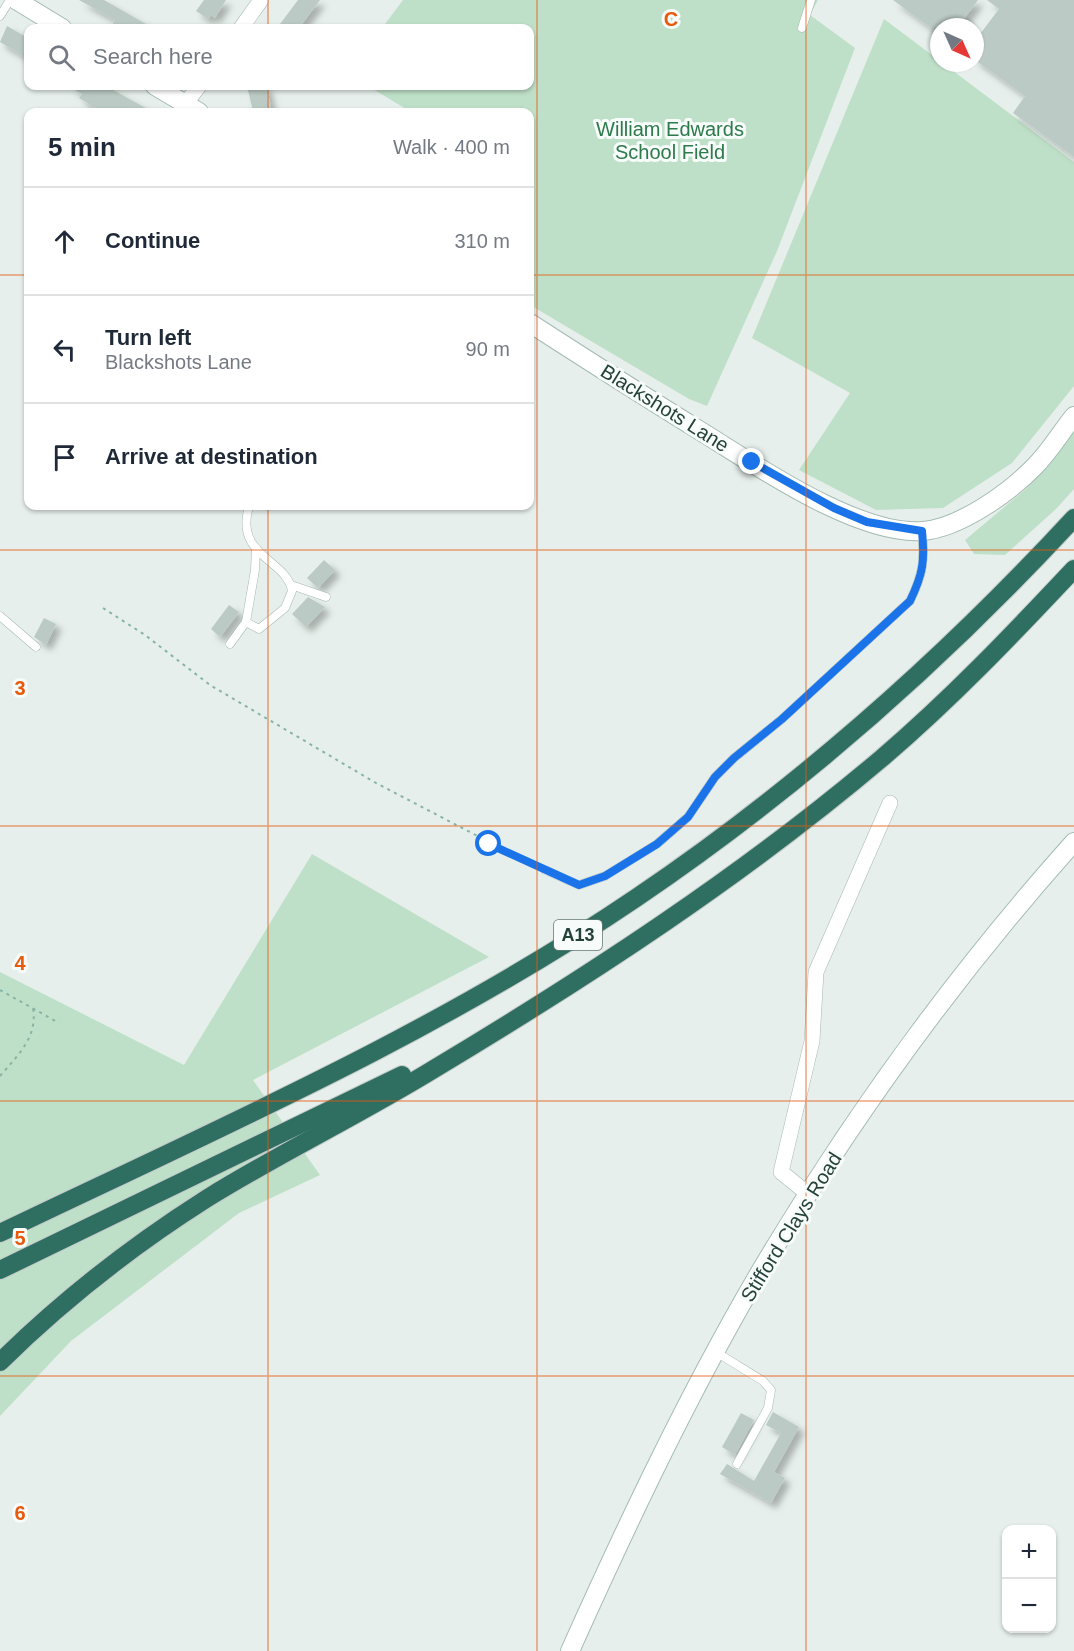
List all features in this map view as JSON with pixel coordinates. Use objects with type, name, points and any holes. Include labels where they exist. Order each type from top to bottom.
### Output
[{"type":"highway","name":"A13","points":[[0,1233],[412,1031],[478,995],[633,900],[805,773],[922,673],[982,615],[1074,518]]},
{"type":"highway","name":"A13","points":[[0,1269],[335,1110],[569,984],[653,930],[770,846],[856,780],[990,658],[1074,569]]},
{"type":"highway","points":[[0,1362],[62,1305],[175,1219],[435,1069],[569,984]]},
{"type":"street","points":[[16,0],[55,24]]},
{"type":"street","points":[[244,24],[261,0]]},
{"type":"street","points":[[162,90],[192,108],[198,90]]},
{"type":"street","name":"Blackshots Lane","points":[[534,326],[752,462],[834,508],[867,522],[922,531],[962,519],[990,502],[1035,466],[1074,416]]},
{"type":"street","points":[[808,1194],[781,1172],[812,1041],[816,972],[890,803]]},
{"type":"street","name":"Stifford Clays Road","points":[[570,1651],[616,1551],[716,1352],[808,1194],[989,942],[1074,842]]},
{"type":"lane","points":[[0,16],[10,0]]},
{"type":"lane","points":[[802,28],[812,0]]},
{"type":"lane","points":[[248,510],[246,522],[256,548],[291,585],[326,597]]},
{"type":"lane","points":[[544,870],[579,885],[597,879],[657,844],[688,817],[715,777],[734,758],[782,719],[910,601],[922,576],[924,554],[922,531]]},
{"type":"lane","points":[[230,644],[246,622],[255,570],[256,548]]},
{"type":"lane","points":[[246,622],[259,629],[267,625],[290,600],[291,585]]},
{"type":"lane","points":[[0,616],[36,646]]},
{"type":"lane","points":[[716,1352],[763,1381],[771,1390],[768,1408],[737,1464]]},
{"type":"path","points":[[103,608],[145,635],[210,684],[376,783],[489,844],[544,870]]},
{"type":"path","points":[[0,990],[59,1023]]},
{"type":"path","points":[[0,1076],[33,1033],[35,1021],[33,1008]]},
{"type":"green space","name":"William Edwards School Field","points":[[403,0],[818,0],[810,15],[855,48],[777,251],[707,406],[689,399],[534,307],[534,108],[404,108],[375,90],[534,90],[534,24],[385,24]]},
{"type":"green space","points":[[884,19],[930,54],[930,72],[954,72],[1074,162],[1074,386],[1012,463],[943,508],[876,510],[799,470],[850,393],[752,338]]},
{"type":"green space","points":[[1074,426],[1074,489],[1056,509],[1005,555],[974,554],[965,540],[1027,488]]},
{"type":"green space","points":[[312,854],[489,957],[253,1080],[320,1175],[239,1213],[71,1341],[0,1416],[0,972],[184,1065]]},
{"type":"building","points":[[79,0],[104,0],[146,24],[112,24],[115,20]]},
{"type":"building","points":[[204,0],[226,0],[215,18],[211,15],[208,19],[196,11]]},
{"type":"building","points":[[298,0],[320,0],[302,24],[280,24]]},
{"type":"building","points":[[893,0],[978,0],[965,18],[930,18],[930,27]]},
{"type":"building","points":[[987,0],[1074,0],[1074,157],[1013,113],[1025,96],[984,66],[984,29],[999,9]]},
{"type":"building","points":[[7,26],[24,36],[24,57],[0,42]]},
{"type":"building","points":[[75,90],[113,90],[146,108],[96,108],[79,98],[82,94]]},
{"type":"building","points":[[248,90],[267,90],[271,107],[252,108]]},
{"type":"building","points":[[324,560],[335,570],[318,588],[307,578]]},
{"type":"building","points":[[308,597],[325,607],[306,627],[292,614]]},
{"type":"building","points":[[229,605],[239,612],[220,637],[211,629]]},
{"type":"building","points":[[44,618],[56,624],[46,645],[34,637]]},
{"type":"building","points":[[773,1412],[799,1427],[774,1472],[785,1478],[771,1503],[720,1474],[727,1464],[754,1481],[781,1433],[766,1425]]},
{"type":"building","points":[[741,1413],[754,1420],[735,1455],[722,1447]]},
{"type":"route","points":[[489,844],[579,885],[605,876],[657,844],[688,817],[715,777],[734,758],[782,719],[910,601],[922,576],[924,554],[922,531],[867,522],[834,508],[752,462]]}]
